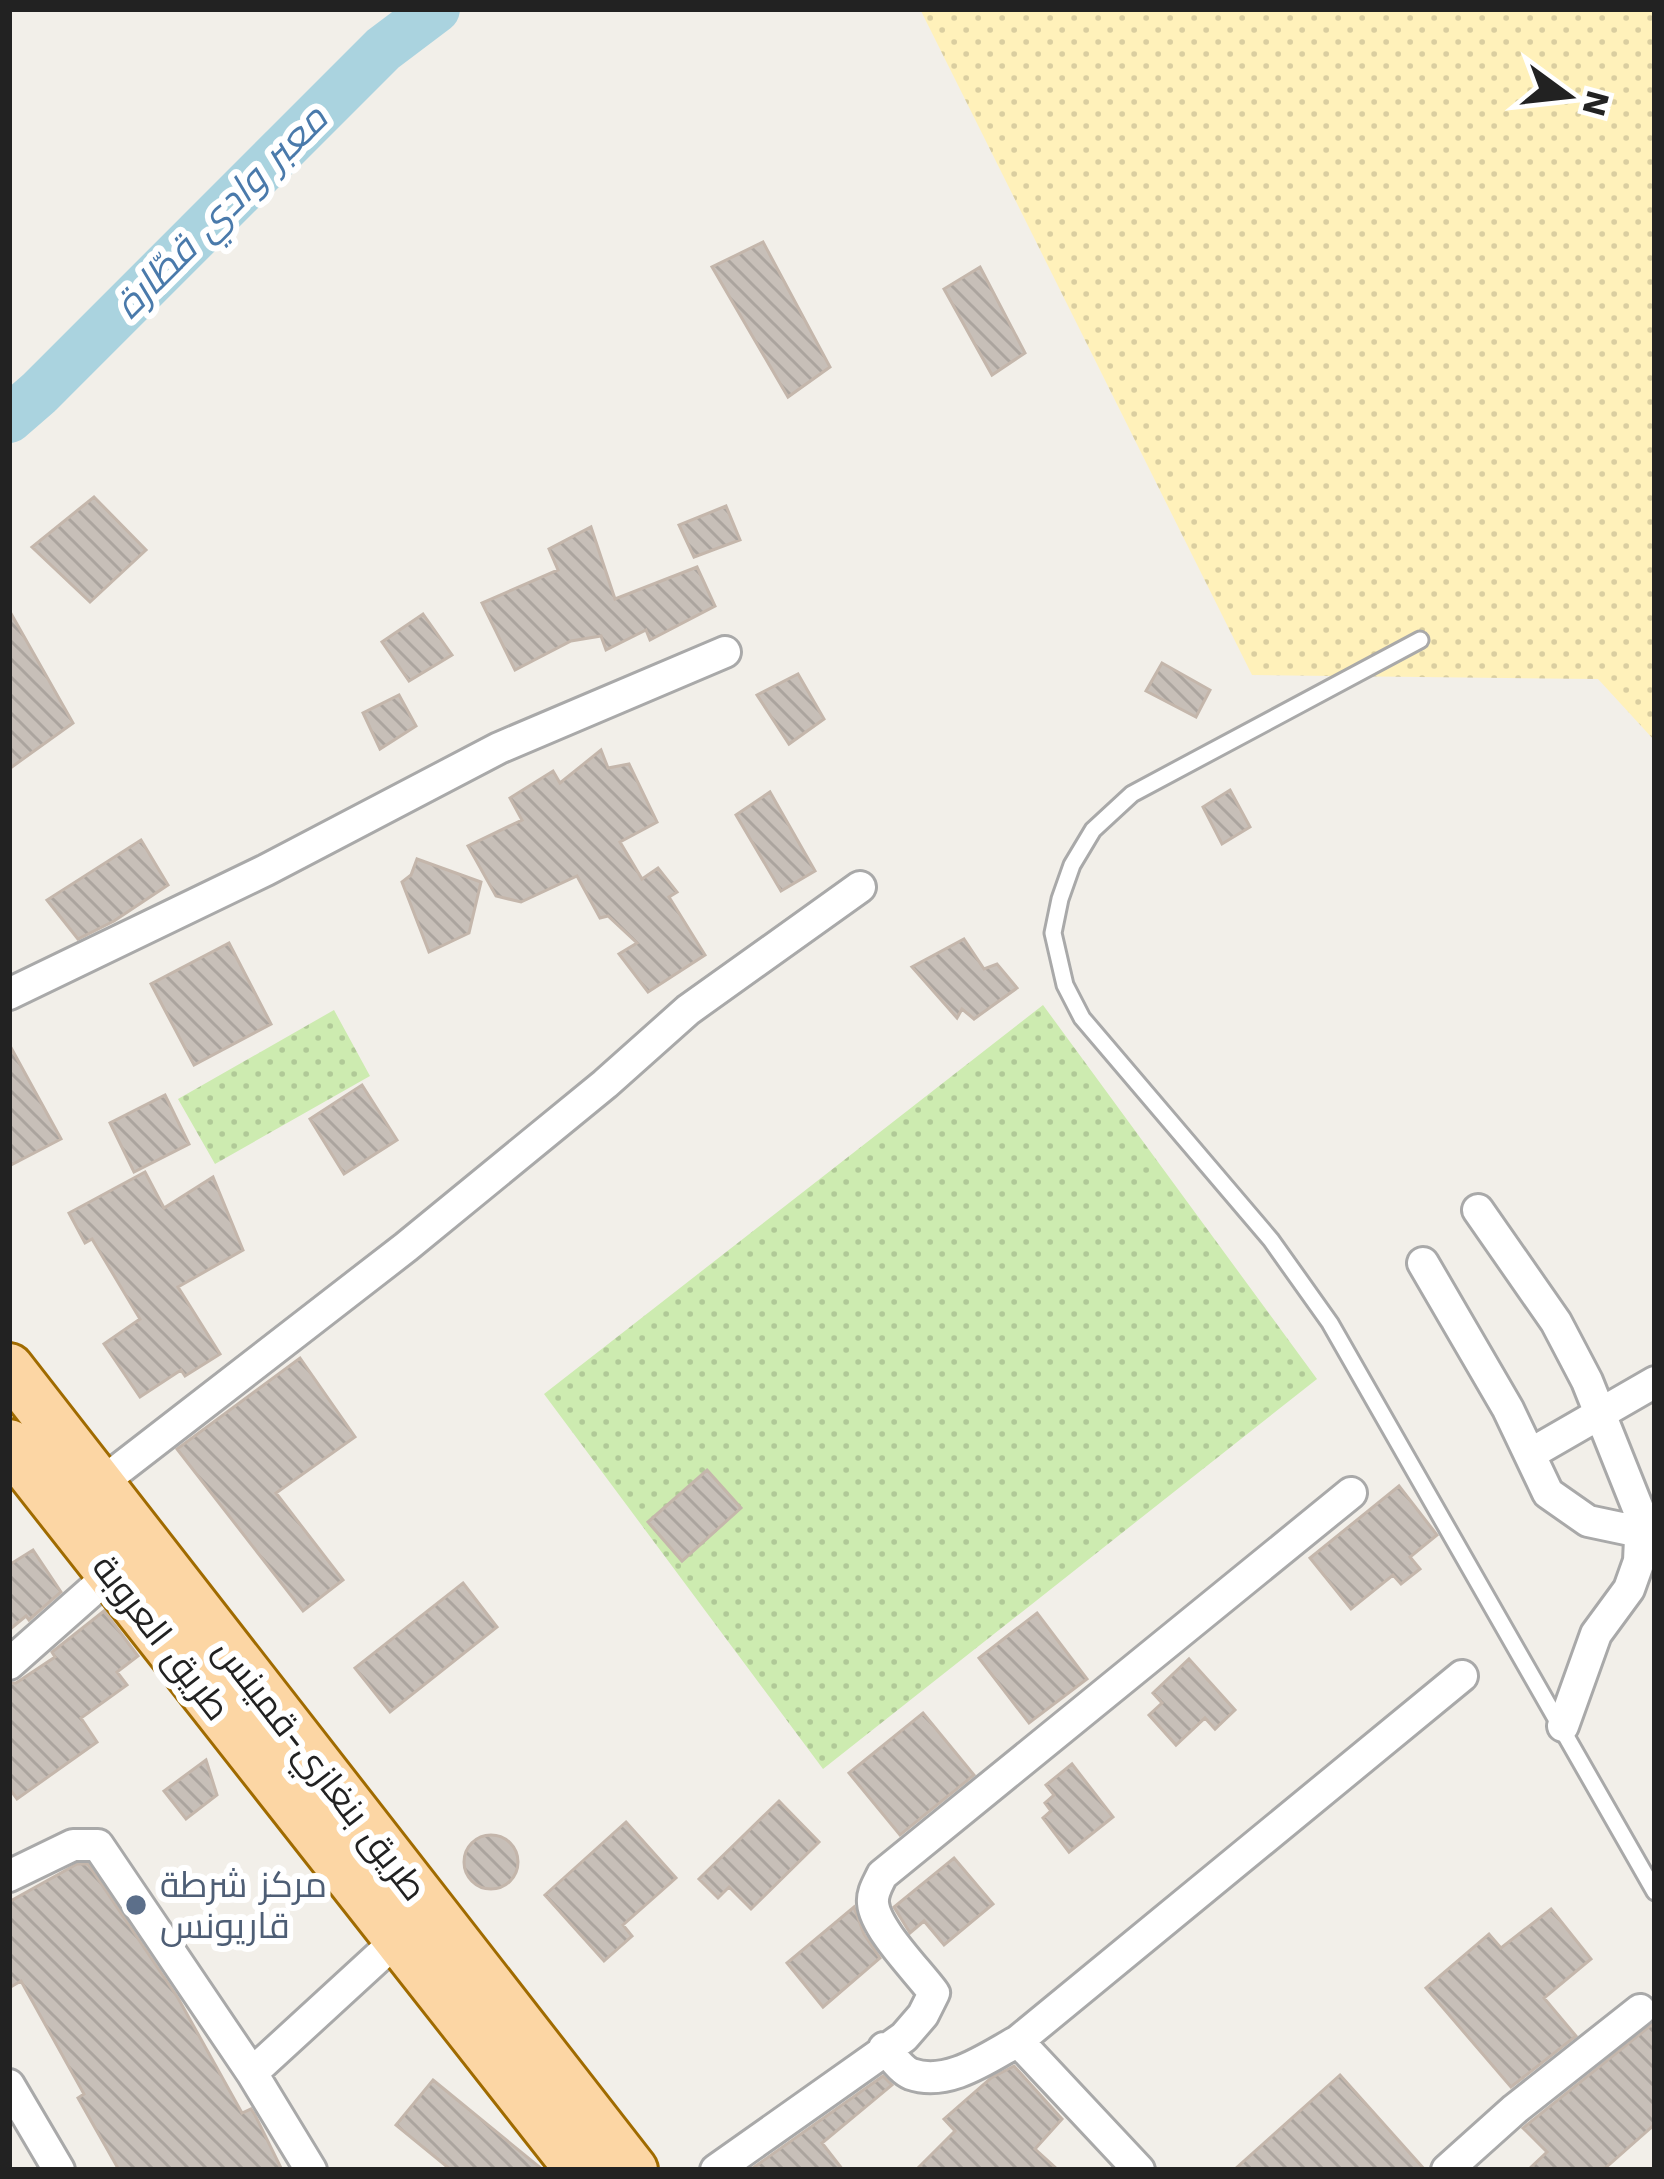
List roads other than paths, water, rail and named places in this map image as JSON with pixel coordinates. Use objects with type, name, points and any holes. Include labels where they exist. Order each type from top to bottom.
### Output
[{"type":"main road","name":"طريق بنغازي-قمينس","points":[[9,1368],[632,2170]]},
{"type":"main road","name":"طريق العروبة","points":[[9,1444],[580,2170]]},
{"type":"street","points":[[9,994],[266,871],[499,748],[725,652]]},
{"type":"street","points":[[100,1484],[406,1247],[688,1010],[860,886]]},
{"type":"street","points":[[1478,1210],[1556,1322],[1600,1411],[1641,1516],[1640,1561],[1629,1589],[1596,1634],[1563,1726]]},
{"type":"street","points":[[1423,1263],[1508,1409],[1548,1493],[1588,1521],[1640,1532]]},
{"type":"street","points":[[1530,1454],[1655,1382]]},
{"type":"street","points":[[716,2170],[904,2037],[923,2015],[934,1993],[873,1908],[882,1875],[1351,1493]]},
{"type":"street","points":[[9,1664],[112,1573]]},
{"type":"street","points":[[884,2048],[908,2073],[938,2077],[972,2067],[1018,2041],[1462,1676]]},
{"type":"street","points":[[9,1876],[73,1845],[98,1845],[252,2073],[311,2170]]},
{"type":"street","points":[[252,2073],[398,1939]]},
{"type":"street","points":[[1447,2170],[1640,2010]]},
{"type":"street","points":[[1018,2041],[1139,2170]]},
{"type":"street","points":[[9,2084],[59,2170]]},
{"type":"lane","points":[[1420,640],[1132,794],[1094,830],[1072,865],[1060,899],[1055,947],[1065,985],[1082,1018],[1271,1240],[1330,1323],[1655,1892]]},
{"type":"waterway","name":"معبر وادي قطّارة","points":[[9,419],[383,49],[436,9]]},
{"type":"place","name":"مركز شرطة قاريونس","points":[[136,1905]]}]
